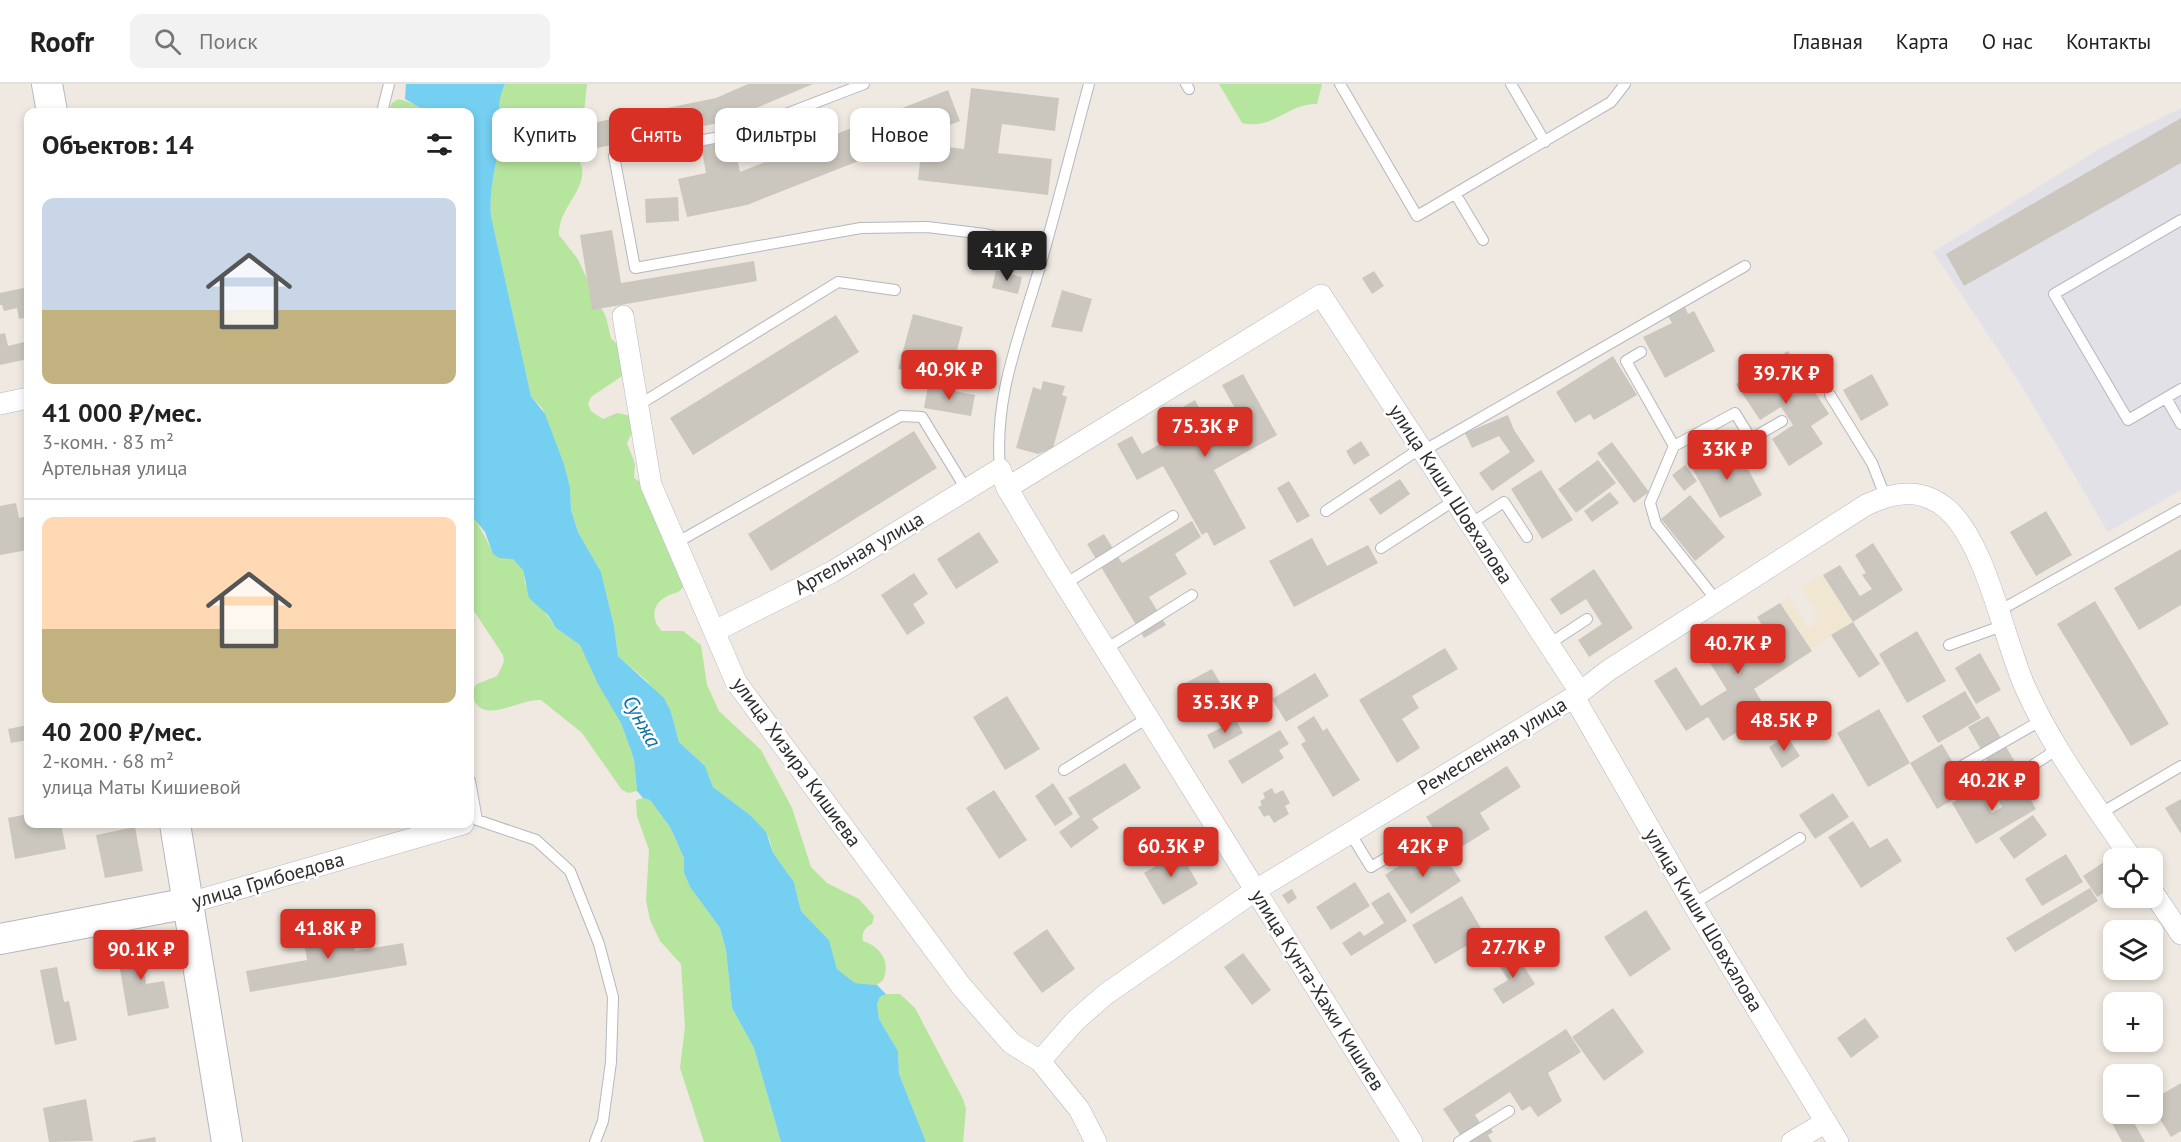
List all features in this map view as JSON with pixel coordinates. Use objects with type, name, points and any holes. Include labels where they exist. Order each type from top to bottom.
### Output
[{"type":"street","points":[[47,84],[51,108]]},
{"type":"street","name":"Артельная улица","points":[[714,631],[832,572],[966,489],[1004,478],[1321,295]]},
{"type":"street","name":"улица Киши Шовхалова","points":[[1321,295],[1549,644],[1693,904],[1838,1142]]},
{"type":"street","name":"улица Хизира Кишиева","points":[[622,316],[651,485],[736,682],[962,987],[1011,1043],[1041,1061],[1079,1109],[1096,1142]]},
{"type":"street","points":[[0,404],[24,399]]},
{"type":"street","name":"улица Кунта-Хажи Кишиев","points":[[1004,478],[1065,584],[1412,1142]]},
{"type":"street","name":"Ремесленная улица","points":[[1041,1061],[1075,1021],[1106,994],[1257,890],[1577,694],[1866,505],[1885,496],[1905,492],[1927,496],[1945,507],[1962,523],[1975,548],[1999,619]]},
{"type":"street","points":[[1999,619],[2025,687],[2042,720],[2124,848]]},
{"type":"street","points":[[177,828],[227,1142]]},
{"type":"street","name":"улица Грибоедова","points":[[0,939],[189,903],[449,828]]},
{"type":"street","points":[[2163,907],[2181,934]]},
{"type":"street","points":[[1792,1142],[1826,1122]]},
{"type":"lane","points":[[383,108],[389,84]]},
{"type":"lane","points":[[864,84],[730,135],[614,156],[635,268],[861,228],[927,226],[985,234],[1044,250]]},
{"type":"lane","points":[[1004,478],[998,442],[1000,408],[1015,345],[1044,250],[1089,84]]},
{"type":"lane","points":[[1340,84],[1417,216],[1611,102],[1625,84]]},
{"type":"lane","points":[[1511,84],[1545,142]]},
{"type":"lane","points":[[1456,195],[1483,240]]},
{"type":"lane","points":[[2181,220],[2054,294],[2128,420],[2181,389]]},
{"type":"lane","points":[[1326,511],[1422,450],[1745,266]]},
{"type":"lane","points":[[636,406],[838,282],[895,290]]},
{"type":"lane","points":[[1641,352],[1626,361],[1674,446]]},
{"type":"lane","points":[[1830,395],[1872,462],[1885,496]]},
{"type":"lane","points":[[2166,398],[2181,424]]},
{"type":"lane","points":[[1717,601],[1656,524],[1650,503],[1674,446],[1734,413],[1751,439],[1782,421]]},
{"type":"lane","points":[[676,543],[901,416],[922,417],[966,489]]},
{"type":"lane","points":[[1381,548],[1455,500]]},
{"type":"lane","points":[[1470,524],[1504,502],[1527,537]]},
{"type":"lane","points":[[1949,645],[1999,619],[2181,509]]},
{"type":"lane","points":[[1065,584],[1173,516]]},
{"type":"lane","points":[[1106,649],[1192,595]]},
{"type":"lane","points":[[1549,644],[1587,619]]},
{"type":"lane","points":[[1064,770],[1149,717]]},
{"type":"lane","points":[[1960,767],[2042,720]]},
{"type":"lane","points":[[1994,791],[2059,748]]},
{"type":"lane","points":[[2101,813],[2181,766]]},
{"type":"lane","points":[[474,823],[536,840],[570,871],[599,944],[613,997],[611,1062],[603,1122],[595,1142]]},
{"type":"lane","points":[[1350,833],[1371,867],[1422,837]]},
{"type":"lane","points":[[1693,904],[1800,838]]},
{"type":"lane","points":[[1459,1142],[1509,1111]]},
{"type":"shaded area","points":[[2181,108],[2181,490],[2108,532],[2018,380],[1933,252],[2106,145]]},
{"type":"shaded area","points":[[1823,575],[1853,622],[1810,649],[1780,603],[1789,597],[1808,628],[1817,623],[1813,615],[1817,611],[1802,588]]},
{"type":"green space","points":[[505,84],[587,84],[584,108],[500,108]]},
{"type":"green space","points":[[1219,84],[1322,84],[1317,104],[1306,105],[1272,120],[1253,124],[1242,123]]},
{"type":"green space","points":[[398,99],[423,108],[390,108]]},
{"type":"green space","points":[[495,162],[579,162],[581,165],[580,184],[563,216],[559,235],[577,258],[606,317],[611,338],[630,357],[628,372],[591,397],[588,404],[591,411],[603,419],[617,413],[632,416],[633,430],[627,443],[635,464],[634,478],[640,482],[684,581],[680,591],[668,596],[657,605],[654,614],[656,623],[662,631],[683,631],[701,645],[707,685],[719,711],[761,750],[792,808],[811,867],[827,883],[859,899],[874,916],[872,924],[864,931],[863,941],[875,947],[885,961],[883,980],[877,985],[855,983],[837,969],[829,940],[801,911],[794,882],[773,853],[769,838],[750,815],[713,787],[705,766],[679,742],[671,712],[647,681],[618,656],[614,626],[601,572],[578,532],[571,510],[570,487],[564,464],[542,408],[531,396],[491,216],[491,194]]},
{"type":"green space","points":[[474,517],[493,554],[513,558],[518,563],[523,569],[525,584],[556,628],[580,645],[621,723],[634,759],[637,791],[629,793],[622,790],[582,733],[541,700],[490,710],[482,709],[475,703],[474,688],[477,684],[497,676],[504,662],[503,655],[474,611]]},
{"type":"green space","points":[[643,798],[650,800],[670,827],[684,858],[684,873],[690,887],[720,928],[726,950],[732,1008],[754,1048],[781,1142],[704,1142],[680,1068],[685,1027],[681,964],[660,941],[650,920],[646,900],[649,850],[637,816],[636,800]]},
{"type":"green space","points":[[886,994],[900,994],[915,1008],[963,1099],[966,1109],[963,1142],[926,1142],[899,1074],[898,1051],[879,1019],[877,1004],[880,997]]},
{"type":"water","name":"Сунжа","points":[[406,84],[505,84],[500,108],[492,108],[492,162],[495,162],[491,194],[491,216],[531,396],[545,414],[564,464],[570,487],[571,510],[578,532],[601,572],[614,626],[618,656],[664,698],[671,712],[679,742],[705,766],[713,787],[750,815],[766,832],[773,853],[794,882],[801,911],[829,940],[837,969],[855,983],[877,985],[886,994],[880,997],[877,1004],[879,1019],[898,1051],[899,1074],[926,1142],[781,1142],[754,1048],[732,1008],[726,950],[720,928],[690,887],[684,873],[684,858],[670,827],[650,800],[643,798],[637,791],[634,759],[621,723],[598,684],[580,645],[556,628],[548,615],[529,598],[523,570],[513,559],[499,558],[493,554],[485,532],[474,519],[474,108],[421,108],[405,99]]},
{"type":"building","points":[[748,84],[813,84],[756,108],[715,108],[715,124],[703,126],[703,108],[666,108],[716,98]]},
{"type":"building","points":[[971,88],[1059,98],[1055,131],[1002,124],[998,153],[1052,159],[1048,195],[918,180],[920,162],[950,162],[950,147],[964,149]]},
{"type":"building","points":[[948,90],[960,121],[950,125],[950,108],[902,108]]},
{"type":"building","points":[[2181,118],[2181,163],[1964,286],[1946,254]]},
{"type":"building","points":[[609,120],[609,146],[597,148],[597,122]]},
{"type":"building","points":[[850,129],[850,162],[856,162],[747,205],[687,217],[678,179],[706,173],[703,145],[715,142],[715,162],[738,162],[740,172],[765,162],[838,162],[838,133]]},
{"type":"building","points":[[678,197],[679,221],[646,223],[645,199]]},
{"type":"building","points":[[612,230],[621,283],[754,261],[757,281],[592,310],[580,235]]},
{"type":"building","points":[[996,270],[1022,277],[1018,294],[992,288]]},
{"type":"building","points":[[1374,271],[1384,286],[1372,294],[1362,278]]},
{"type":"building","points":[[24,288],[24,318],[19,319],[17,308],[4,311],[0,305],[0,293]]},
{"type":"building","points":[[1062,290],[1092,299],[1082,332],[1051,327]]},
{"type":"building","points":[[1685,307],[1688,314],[1694,311],[1715,351],[1665,378],[1643,337],[1672,323],[1668,316]]},
{"type":"building","points":[[913,314],[963,327],[949,382],[898,369]]},
{"type":"building","points":[[836,315],[859,352],[693,455],[670,418]]},
{"type":"building","points":[[5,333],[8,346],[24,342],[24,360],[0,365],[0,334]]},
{"type":"building","points":[[1788,351],[1829,414],[1811,426],[1823,444],[1789,466],[1772,439],[1793,425],[1781,407],[1760,420],[1736,384]]},
{"type":"building","points":[[1613,356],[1637,395],[1594,420],[1590,414],[1575,423],[1556,392]]},
{"type":"building","points":[[1243,374],[1277,435],[1214,470],[1246,528],[1214,546],[1207,532],[1202,535],[1163,466],[1137,480],[1117,444],[1132,436],[1142,454],[1171,438],[1161,420],[1195,400],[1204,417],[1209,415],[1220,436],[1243,423],[1222,385]]},
{"type":"building","points":[[1872,374],[1889,405],[1861,421],[1843,390]]},
{"type":"building","points":[[1043,381],[1065,386],[1062,395],[1067,397],[1053,448],[1038,454],[1016,448],[1033,387],[1041,390]]},
{"type":"building","points":[[928,386],[975,395],[971,416],[924,408]]},
{"type":"building","points":[[1508,415],[1514,430],[1535,461],[1492,491],[1479,473],[1510,452],[1499,436],[1472,448],[1465,433]]},
{"type":"building","points":[[914,431],[937,468],[771,571],[748,534]]},
{"type":"building","points":[[1361,441],[1370,455],[1354,465],[1346,451]]},
{"type":"building","points":[[1612,442],[1649,492],[1634,503],[1597,453]]},
{"type":"building","points":[[1735,445],[1762,495],[1720,518],[1692,468]]},
{"type":"building","points":[[1598,460],[1616,483],[1576,513],[1558,489]]},
{"type":"building","points":[[1685,465],[1697,481],[1684,491],[1672,475]]},
{"type":"building","points":[[1541,470],[1573,520],[1542,539],[1511,489]]},
{"type":"building","points":[[1400,479],[1410,494],[1380,515],[1369,499]]},
{"type":"building","points":[[1289,481],[1310,516],[1297,523],[1277,488]]},
{"type":"building","points":[[1610,492],[1619,503],[1592,522],[1584,511]]},
{"type":"building","points":[[1690,495],[1725,537],[1695,561],[1661,519]]},
{"type":"building","points":[[16,503],[19,518],[24,517],[24,551],[0,555],[0,506]]},
{"type":"building","points":[[2046,511],[2072,555],[2036,576],[2010,532]]},
{"type":"building","points":[[1192,521],[1201,537],[1175,554],[1187,574],[1149,597],[1166,625],[1144,638],[1087,544],[1104,534],[1122,563]]},
{"type":"building","points":[[979,532],[999,562],[956,589],[937,559]]},
{"type":"building","points":[[1312,538],[1327,566],[1368,545],[1378,563],[1294,607],[1269,561]]},
{"type":"building","points":[[1873,543],[1903,590],[1853,622],[1823,575],[1840,565],[1860,596],[1872,589],[1862,575],[1866,573],[1855,555]]},
{"type":"building","points":[[2181,549],[2181,605],[2139,630],[2114,588]]},
{"type":"building","points":[[1594,569],[1633,628],[1589,657],[1578,640],[1602,624],[1586,599],[1561,615],[1550,599]]},
{"type":"building","points":[[914,573],[928,594],[913,604],[925,623],[907,635],[881,595]]},
{"type":"building","points":[[2095,601],[2169,724],[2131,746],[2057,624]]},
{"type":"building","points":[[1780,603],[1812,651],[1754,689],[1768,712],[1723,741],[1708,717],[1686,731],[1654,681],[1676,667],[1701,706],[1727,690],[1703,652],[1745,625],[1757,643],[1769,636],[1757,617]]},
{"type":"building","points":[[1853,622],[1880,664],[1859,678],[1831,635]]},
{"type":"building","points":[[1917,631],[1946,681],[1907,703],[1879,654]]},
{"type":"building","points":[[1445,648],[1458,669],[1412,696],[1419,708],[1402,719],[1420,748],[1397,763],[1359,700]]},
{"type":"building","points":[[1980,653],[2001,690],[1976,704],[1955,668]]},
{"type":"building","points":[[1212,669],[1226,693],[1193,712],[1178,687]]},
{"type":"building","points":[[1315,673],[1329,696],[1286,722],[1272,699]]},
{"type":"building","points":[[1965,691],[1981,718],[1938,743],[1922,716]]},
{"type":"building","points":[[1007,696],[1040,749],[1005,770],[973,717]]},
{"type":"building","points":[[1879,709],[1910,763],[1868,787],[1837,733]]},
{"type":"building","points":[[1314,716],[1323,731],[1327,728],[1360,780],[1333,797],[1301,744],[1306,741],[1297,727]]},
{"type":"building","points":[[1988,716],[2015,762],[1984,780],[1976,766],[1987,760],[1968,727]]},
{"type":"building","points":[[1236,720],[1243,733],[1214,749],[1207,735]]},
{"type":"building","points":[[24,726],[24,741],[11,743],[8,729]]},
{"type":"building","points":[[1280,730],[1289,744],[1279,750],[1284,758],[1242,784],[1228,761]]},
{"type":"building","points":[[1787,736],[1800,756],[1782,768],[1769,747]]},
{"type":"building","points":[[1942,744],[1969,790],[1937,809],[1910,763]]},
{"type":"building","points":[[1125,763],[1141,788],[1092,819],[1099,828],[1071,848],[1059,832],[1080,817],[1068,798]]},
{"type":"building","points":[[1507,766],[1521,787],[1480,813],[1490,829],[1450,854],[1426,817]]},
{"type":"building","points":[[1053,783],[1073,814],[1055,826],[1035,796]]},
{"type":"building","points":[[2022,785],[2036,809],[1976,844],[1952,803],[1978,788],[1992,813],[2002,807],[1998,799]]},
{"type":"building","points":[[1272,788],[1275,794],[1283,790],[1290,803],[1285,806],[1289,814],[1274,823],[1269,815],[1264,817],[1258,807],[1262,805],[1260,801],[1265,798],[1263,793]]},
{"type":"building","points":[[994,790],[1027,840],[999,859],[966,808]]},
{"type":"building","points":[[1833,793],[1849,817],[1815,839],[1799,815]]},
{"type":"building","points":[[2181,799],[2181,834],[2165,808]]},
{"type":"building","points":[[24,815],[24,828],[62,828],[66,849],[15,859],[8,818]]},
{"type":"building","points":[[2033,815],[2047,835],[2014,859],[1999,838]]},
{"type":"building","points":[[1853,821],[1870,848],[1887,838],[1902,861],[1861,888],[1828,837]]},
{"type":"building","points":[[135,828],[143,871],[105,878],[96,835]]},
{"type":"building","points":[[1435,842],[1461,881],[1411,914],[1385,875]]},
{"type":"building","points":[[1180,852],[1198,884],[1163,905],[1144,873]]},
{"type":"building","points":[[2066,854],[2083,882],[2042,906],[2025,879]]},
{"type":"building","points":[[2103,863],[2103,893],[2097,897],[2083,876]]},
{"type":"building","points":[[1355,882],[1370,906],[1331,930],[1316,907]]},
{"type":"building","points":[[2090,888],[2098,901],[2015,952],[2006,938]]},
{"type":"building","points":[[1292,889],[1297,898],[1288,904],[1282,895]]},
{"type":"building","points":[[1389,892],[1407,921],[1351,956],[1342,943],[1360,931],[1364,936],[1384,923],[1371,903]]},
{"type":"building","points":[[1462,896],[1485,935],[1435,964],[1412,925]]},
{"type":"building","points":[[1646,910],[1671,949],[1630,977],[1604,937]]},
{"type":"building","points":[[350,922],[355,951],[403,943],[407,965],[250,992],[246,971],[307,960],[302,930]]},
{"type":"building","points":[[1047,929],[1075,969],[1042,993],[1013,953]]},
{"type":"building","points":[[157,945],[161,964],[143,967],[146,984],[164,981],[169,1008],[128,1016],[117,952]]},
{"type":"building","points":[[1515,952],[1535,984],[1503,1004],[1493,989],[1508,980],[1497,962]]},
{"type":"building","points":[[1243,953],[1271,990],[1252,1005],[1224,967]]},
{"type":"building","points":[[57,967],[64,1002],[69,1001],[77,1040],[55,1045],[40,970]]},
{"type":"building","points":[[1613,1008],[1644,1052],[1604,1081],[1572,1037]]},
{"type":"building","points":[[1865,1018],[1879,1037],[1851,1058],[1837,1038]]},
{"type":"building","points":[[1566,1029],[1581,1052],[1548,1073],[1562,1101],[1538,1117],[1530,1106],[1522,1111],[1510,1092],[1475,1115],[1480,1123],[1486,1120],[1493,1132],[1488,1135],[1492,1142],[1465,1142],[1443,1109]]},
{"type":"building","points":[[2181,1083],[2181,1131],[2171,1137],[2163,1124],[2163,1094]]},
{"type":"building","points":[[86,1099],[93,1141],[49,1142],[43,1108]]},
{"type":"building","points":[[2113,1124],[2135,1124],[2145,1142],[2122,1142]]},
{"type":"building","points":[[155,1137],[156,1142],[133,1142],[133,1141]]}]
